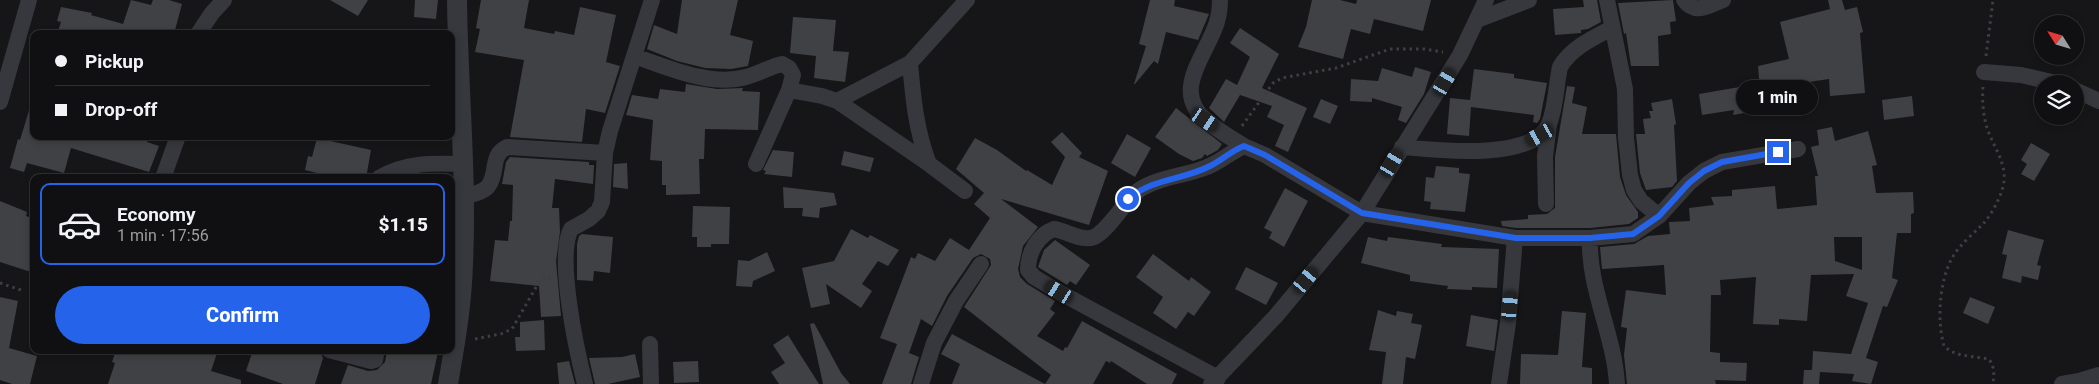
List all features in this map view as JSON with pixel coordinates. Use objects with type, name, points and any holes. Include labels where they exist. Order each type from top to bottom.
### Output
[{"type":"street","points":[[0,102],[29,0]]},
{"type":"street","points":[[201,30],[224,0]]},
{"type":"street","points":[[455,332],[461,297],[464,197],[464,164],[456,97],[458,0]]},
{"type":"street","points":[[585,384],[576,343],[566,276],[568,233],[575,226],[598,212],[602,202],[605,153],[652,0]]},
{"type":"street","points":[[837,102],[910,63],[966,0]]},
{"type":"street","points":[[1220,0],[1215,29],[1194,70],[1190,92],[1193,106],[1205,120],[1239,143],[1265,155],[1362,213],[1516,238],[1590,238],[1633,234],[1659,216],[1689,183],[1704,171],[1722,162],[1798,149]]},
{"type":"street","points":[[1239,143],[1232,151],[1210,166],[1141,189],[1128,199],[1100,233],[1093,237],[1086,238],[1054,229],[1047,232],[1040,238],[1028,260],[1028,270],[1034,277],[1059,292],[1214,381],[1275,317],[1362,213],[1460,56],[1486,0]]},
{"type":"street","points":[[1477,20],[1529,0]]},
{"type":"street","points":[[1607,0],[1625,89],[1626,138],[1630,175],[1634,190],[1641,201],[1659,216]]},
{"type":"street","points":[[1684,0],[1691,8],[1697,10],[1722,0]]},
{"type":"street","points":[[1546,204],[1545,156],[1560,67],[1574,50],[1612,28]]},
{"type":"street","points":[[634,56],[667,67],[725,80],[746,77],[782,64],[789,68],[793,75],[789,90],[756,164]]},
{"type":"street","points":[[910,63],[916,117],[923,149],[929,164]]},
{"type":"street","points":[[1984,72],[2034,78]]},
{"type":"street","points":[[789,90],[822,96],[837,102],[929,164],[965,191]]},
{"type":"street","points":[[2084,94],[2099,101]]},
{"type":"street","points":[[1402,147],[1454,152],[1514,147],[1540,135],[1549,125]]},
{"type":"street","points":[[164,174],[177,140]]},
{"type":"street","points":[[464,197],[483,191],[489,186],[497,155],[500,150],[507,147],[605,153]]},
{"type":"street","points":[[386,174],[416,164],[464,164]]},
{"type":"street","points":[[1500,384],[1516,238]]},
{"type":"street","points":[[1590,238],[1592,272],[1616,366],[1617,384]]},
{"type":"street","points":[[921,384],[934,343],[956,301],[981,264]]},
{"type":"street","points":[[650,344],[651,384]]},
{"type":"street","points":[[344,354],[371,361],[375,360],[376,354]]},
{"type":"street","points":[[449,384],[452,354]]},
{"type":"street","points":[[2062,384],[2099,375]]},
{"type":"path","points":[[1992,0],[1984,72],[1983,111],[1988,129],[2003,160],[2003,189],[1986,221],[1951,260],[1944,282],[1940,306],[1944,346],[1950,351],[1989,359],[1993,365],[1993,384]]},
{"type":"path","points":[[1239,143],[1269,88],[1282,78],[1336,68],[1390,49],[1424,49],[1460,56]]},
{"type":"path","points":[[455,343],[501,334],[512,329],[539,282],[544,278],[566,276]]},
{"type":"path","points":[[0,283],[21,290]]},
{"type":"building","points":[[131,0],[151,5],[153,0],[169,0],[182,4],[175,30],[58,30],[61,22],[57,21],[61,7],[92,13],[91,15],[123,24]]},
{"type":"building","points":[[330,0],[368,0],[358,16]]},
{"type":"building","points":[[415,0],[438,0],[436,19],[414,17]]},
{"type":"building","points":[[481,0],[529,0],[524,28],[554,34],[555,31],[574,35],[580,7],[616,15],[606,62],[620,66],[605,113],[586,109],[582,142],[510,137],[524,60],[475,52],[480,29],[476,28]]},
{"type":"building","points":[[682,0],[738,0],[730,35],[753,41],[748,66],[731,69],[705,68],[677,61],[647,49],[654,25],[677,34]]},
{"type":"building","points":[[1150,0],[1175,0],[1174,6],[1209,14],[1198,40],[1166,32],[1158,64],[1154,61],[1134,84],[1146,46],[1139,44]]},
{"type":"building","points":[[1312,0],[1340,0],[1356,4],[1357,0],[1431,0],[1423,31],[1374,19],[1370,34],[1351,29],[1343,59],[1298,47],[1306,27]]},
{"type":"building","points":[[1583,0],[1597,0],[1601,22],[1588,29],[1581,30],[1581,33],[1555,35],[1553,9],[1584,7]]},
{"type":"building","points":[[1673,0],[1676,21],[1670,22],[1671,34],[1658,36],[1659,66],[1631,66],[1626,33],[1624,34],[1618,3]]},
{"type":"building","points":[[1828,0],[1842,0],[1845,10],[1857,7],[1863,32],[1860,33],[1865,93],[1830,96],[1829,79],[1760,89],[1758,66],[1789,59],[1780,22],[1830,9]]},
{"type":"building","points":[[793,17],[836,20],[833,51],[849,52],[845,82],[814,78],[816,56],[790,53]]},
{"type":"building","points":[[1240,28],[1279,54],[1262,88],[1307,108],[1288,152],[1275,146],[1284,125],[1267,117],[1272,106],[1240,95],[1224,122],[1209,108],[1226,79],[1237,85],[1250,57],[1230,43]]},
{"type":"building","points":[[1415,67],[1431,72],[1424,94],[1406,123],[1398,120],[1402,107],[1372,98],[1372,102],[1350,101],[1351,79],[1378,81],[1382,68],[1412,77]]},
{"type":"building","points":[[1474,69],[1514,74],[1514,78],[1547,83],[1540,119],[1537,123],[1533,122],[1534,115],[1471,107],[1469,136],[1447,134],[1450,98],[1470,100]]},
{"type":"building","points":[[686,84],[717,89],[743,88],[742,91],[760,92],[758,130],[705,129],[704,159],[699,159],[700,194],[666,195],[666,185],[662,185],[662,161],[650,160],[653,120],[626,115],[632,95],[658,99],[660,89],[685,92]]},
{"type":"building","points":[[1757,84],[1761,110],[1733,115],[1734,110],[1702,115],[1699,94]]},
{"type":"building","points":[[1567,86],[1575,87],[1572,103],[1587,107],[1582,134],[1616,134],[1620,177],[1626,195],[1638,212],[1638,218],[1629,224],[1590,228],[1516,228],[1502,226],[1501,221],[1528,219],[1528,215],[1547,214],[1555,208],[1555,157]]},
{"type":"building","points":[[1912,96],[1914,116],[1884,120],[1882,100]]},
{"type":"building","points":[[1321,99],[1338,106],[1330,124],[1313,117]]},
{"type":"building","points":[[1672,99],[1676,124],[1674,125],[1677,181],[1672,187],[1646,190],[1640,173],[1636,134],[1645,134],[1643,119],[1651,118],[1649,111],[1653,111],[1651,103]]},
{"type":"building","points":[[30,107],[30,140],[148,140],[147,142],[159,146],[149,172],[71,148],[64,173],[27,163],[24,172],[10,168],[18,139],[20,140]]},
{"type":"building","points":[[1176,108],[1222,144],[1218,150],[1207,156],[1205,154],[1202,158],[1193,161],[1179,154],[1155,137]]},
{"type":"building","points":[[1832,127],[1835,141],[1868,131],[1877,165],[1872,166],[1876,193],[1913,192],[1914,213],[1911,214],[1911,233],[1897,233],[1892,278],[1898,280],[1887,307],[1883,306],[1866,358],[1878,362],[1871,384],[1852,381],[1854,374],[1820,372],[1819,384],[1803,384],[1804,370],[1812,370],[1813,351],[1851,354],[1868,303],[1846,296],[1854,274],[1811,275],[1807,321],[1779,319],[1779,325],[1753,324],[1756,277],[1720,280],[1721,295],[1711,295],[1710,352],[1720,353],[1720,362],[1747,363],[1746,381],[1715,380],[1716,384],[1627,384],[1624,355],[1627,328],[1621,327],[1626,290],[1666,295],[1664,265],[1602,269],[1600,247],[1634,244],[1648,236],[1670,234],[1669,222],[1690,221],[1689,208],[1714,205],[1711,197],[1732,196],[1732,190],[1775,186],[1777,209],[1817,205],[1815,176],[1818,176],[1811,147],[1819,145],[1817,130]],"holes":[[[1834,237],[1862,237],[1862,270],[1835,261]]]},
{"type":"building","points":[[1062,132],[1082,153],[1079,157],[1108,171],[1089,225],[1001,199],[1038,227],[1023,246],[1018,269],[1020,277],[1027,284],[1055,301],[1050,309],[1055,313],[1037,336],[1063,351],[1065,347],[1067,348],[1082,321],[1177,374],[1172,384],[1147,384],[1111,361],[1110,363],[1106,361],[1093,384],[1045,384],[1051,375],[964,307],[991,265],[990,259],[981,254],[973,258],[947,296],[932,326],[921,319],[909,353],[919,357],[911,384],[882,384],[897,344],[880,338],[911,257],[915,259],[918,253],[935,261],[950,238],[969,250],[990,218],[974,204],[984,193],[956,169],[975,138],[997,150],[1026,171],[1052,185],[1065,157],[1051,142]]},
{"type":"building","points":[[1127,134],[1151,148],[1135,177],[1111,163]]},
{"type":"building","points":[[316,140],[326,140],[371,150],[367,174],[321,174],[305,170],[308,156],[312,157]]},
{"type":"building","points":[[2031,143],[2050,154],[2034,181],[2021,174],[2027,164],[2021,160]]},
{"type":"building","points":[[773,150],[794,152],[792,177],[764,174],[766,171],[763,170]]},
{"type":"building","points":[[844,151],[874,158],[870,172],[841,165]]},
{"type":"building","points":[[510,157],[589,162],[589,165],[594,165],[593,184],[555,179],[552,208],[559,208],[560,232],[556,261],[561,316],[541,317],[539,286],[490,281],[495,240],[508,241],[510,221],[512,221],[513,185],[502,184],[506,162]]},
{"type":"building","points":[[627,163],[628,189],[613,187],[614,164]]},
{"type":"building","points":[[1436,166],[1459,168],[1459,173],[1470,174],[1465,212],[1430,209],[1431,202],[1424,201],[1426,177],[1434,178]]},
{"type":"building","points":[[783,187],[834,193],[837,205],[820,208],[819,218],[802,216],[803,208],[784,208]]},
{"type":"building","points":[[1285,188],[1308,201],[1284,247],[1269,238],[1272,232],[1264,228]]},
{"type":"building","points":[[0,201],[27,212],[26,216],[30,218],[30,272],[0,262]]},
{"type":"building","points":[[693,206],[730,207],[729,244],[711,244],[711,247],[697,247],[697,237],[692,237]]},
{"type":"building","points":[[851,229],[868,238],[870,235],[899,250],[888,266],[878,261],[862,284],[872,291],[861,308],[826,284],[830,304],[811,308],[802,268],[834,261]]},
{"type":"building","points":[[2008,230],[2044,240],[2037,265],[2041,266],[2038,280],[2022,276],[2021,283],[2002,278],[2007,255],[2002,254]]},
{"type":"building","points":[[582,234],[613,237],[610,273],[594,271],[593,281],[577,280],[577,244],[579,236]]},
{"type":"building","points":[[1368,237],[1387,241],[1388,237],[1442,244],[1441,247],[1499,249],[1497,288],[1447,289],[1448,286],[1410,281],[1410,275],[1361,263]]},
{"type":"building","points":[[1055,240],[1090,265],[1076,285],[1070,281],[1067,285],[1038,267],[1044,250]]},
{"type":"building","points":[[767,252],[775,271],[753,281],[752,287],[736,286],[738,260],[749,261]]},
{"type":"building","points":[[1153,254],[1189,281],[1191,277],[1211,292],[1194,316],[1188,312],[1176,329],[1153,313],[1163,297],[1136,277]]},
{"type":"building","points":[[1246,267],[1278,283],[1266,305],[1235,289]]},
{"type":"building","points":[[0,297],[18,301],[9,348],[37,356],[30,384],[12,384],[0,380]]},
{"type":"building","points":[[1970,297],[1995,307],[1988,324],[1963,313]]},
{"type":"building","points":[[1378,310],[1396,316],[1397,311],[1413,314],[1411,323],[1422,325],[1415,359],[1406,357],[1403,384],[1382,384],[1386,352],[1369,350]]},
{"type":"building","points":[[1562,311],[1586,313],[1582,367],[1592,368],[1592,384],[1520,384],[1521,354],[1558,355]]},
{"type":"building","points":[[1471,315],[1498,320],[1494,351],[1466,346]]},
{"type":"building","points":[[544,320],[545,350],[516,351],[515,337],[520,337],[520,322]]},
{"type":"building","points":[[814,323],[841,373],[850,384],[823,384],[810,324]]},
{"type":"building","points":[[952,334],[1045,384],[952,384],[960,364],[941,354]]},
{"type":"building","points":[[788,335],[819,384],[779,384],[771,372],[785,363],[773,345]]},
{"type":"building","points":[[115,354],[217,354],[211,371],[241,380],[241,384],[108,384],[115,363],[112,362]]},
{"type":"building","points":[[252,354],[321,354],[323,358],[315,384],[283,384],[246,371]]},
{"type":"building","points":[[386,354],[438,354],[431,384],[341,384],[348,365],[368,371],[377,370],[385,362]]},
{"type":"building","points":[[635,354],[640,377],[608,384],[595,384],[589,358],[622,357]]},
{"type":"building","points":[[569,361],[575,384],[559,384],[557,363]]},
{"type":"building","points":[[698,361],[699,382],[674,383],[673,362]]},
{"type":"route","points":[[1128,199],[1141,189],[1210,166],[1232,151],[1244,146],[1265,155],[1362,213],[1516,238],[1614,237],[1633,234],[1648,226],[1689,183],[1704,171],[1722,162],[1778,152]]}]
